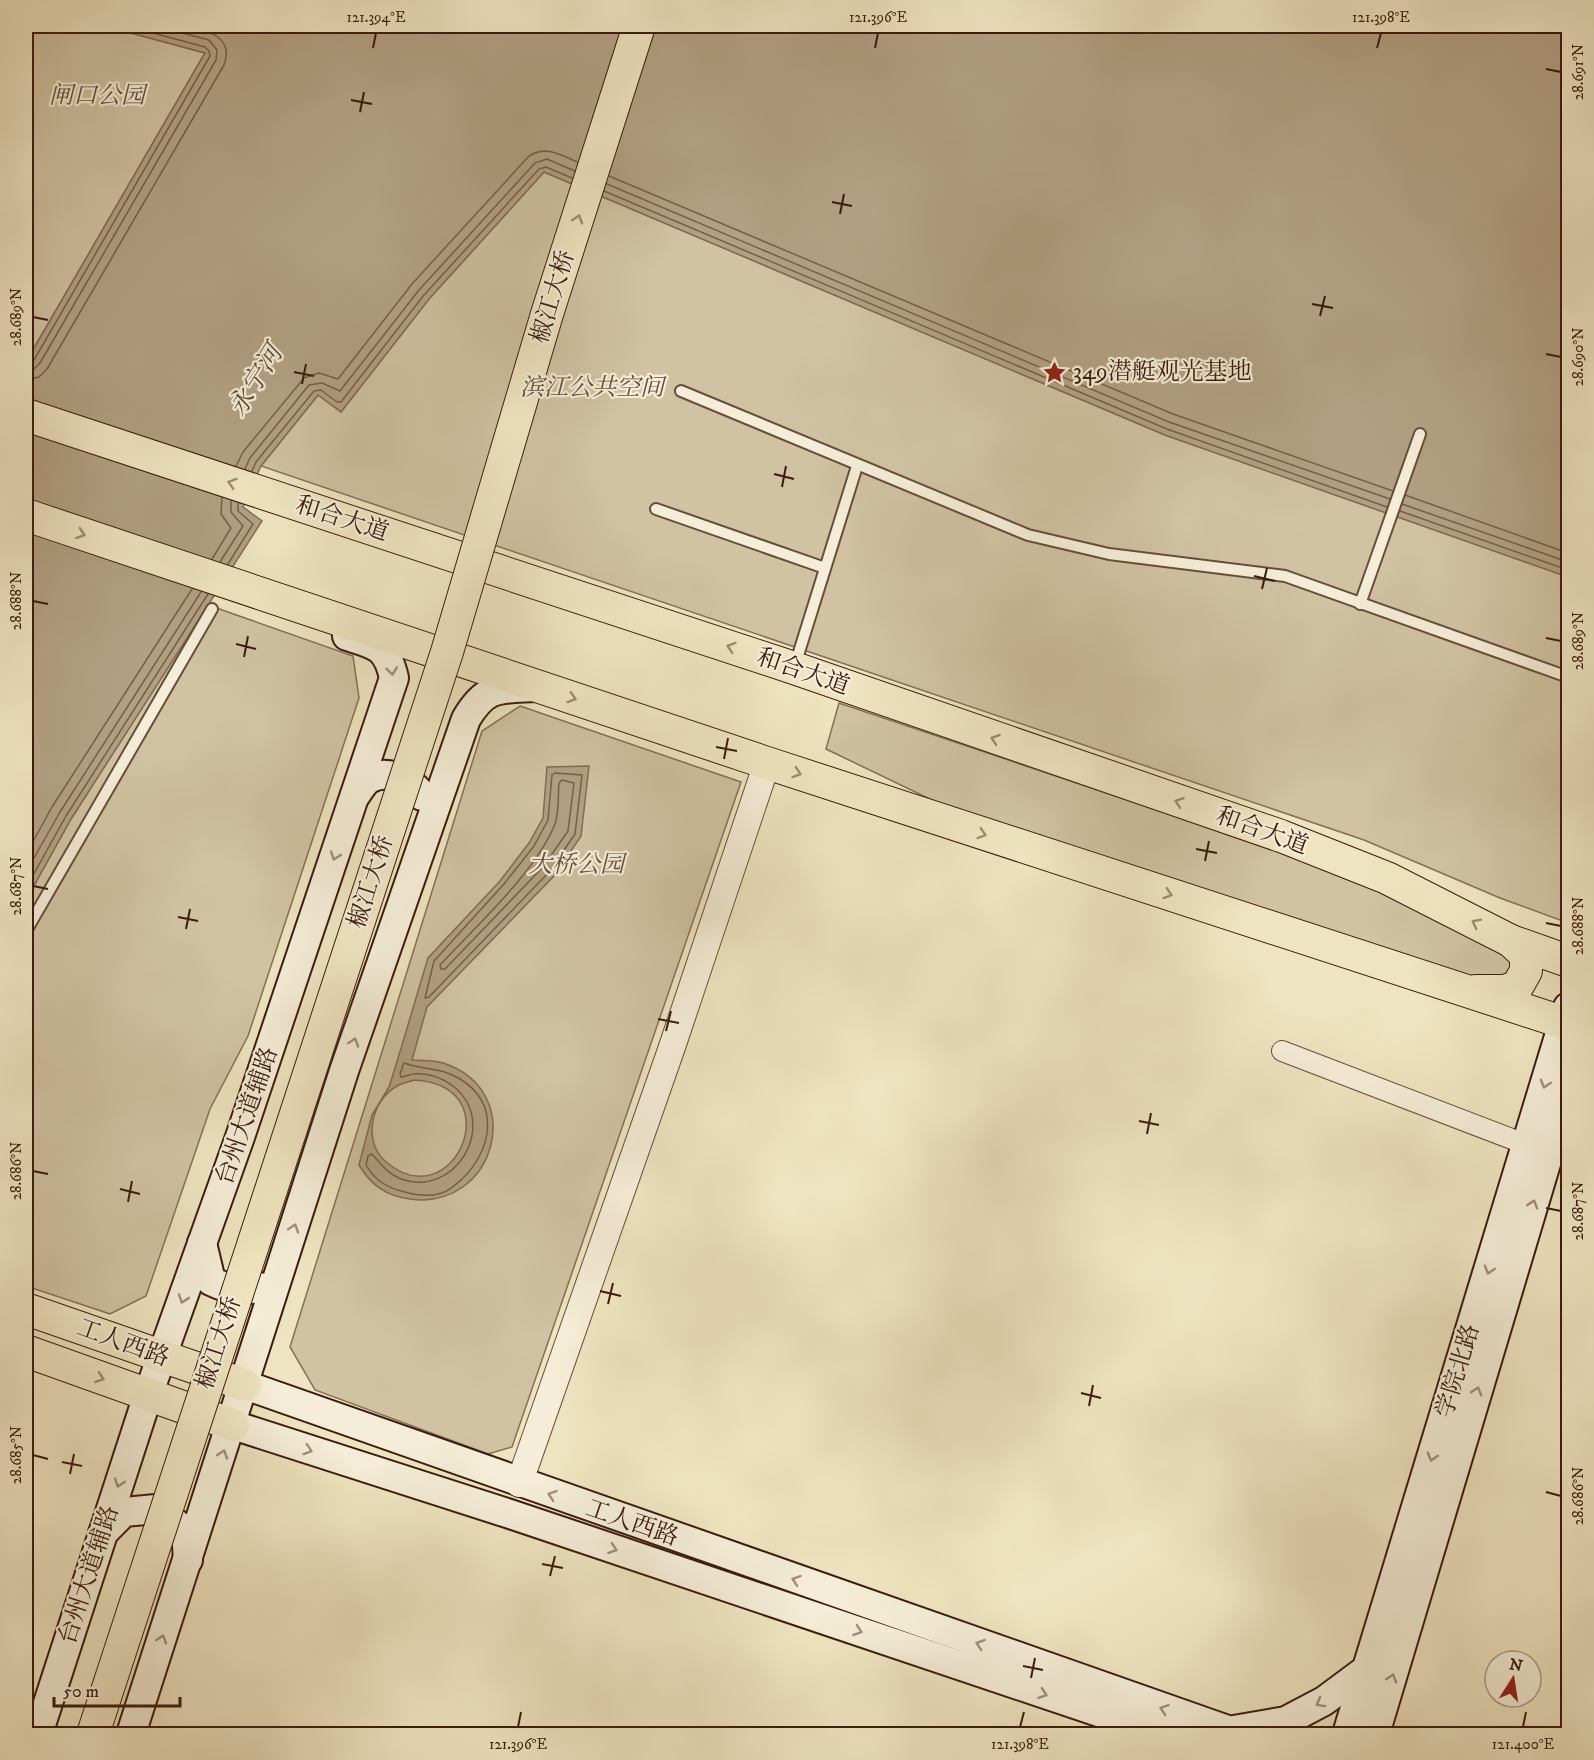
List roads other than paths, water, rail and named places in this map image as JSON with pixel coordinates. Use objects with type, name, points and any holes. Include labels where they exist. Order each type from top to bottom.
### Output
[{"type":"main road","name":"椒江大桥","points":[[72,1734],[430,646],[527,309],[618,26]]},
{"type":"main road","name":"椒江大桥","points":[[93,1734],[447,652],[547,314],[639,26]]},
{"type":"main road","name":"和合大道","points":[[26,415],[794,668],[1281,836],[1388,878],[1511,941],[1569,962]]},
{"type":"main road","points":[[26,516],[766,763],[1466,991],[1567,1018]]},
{"type":"main road","name":"台州大道辅路","points":[[38,1734],[148,1395],[164,1358],[394,678],[390,658],[379,648],[303,621],[246,591]]},
{"type":"main road","points":[[131,1734],[362,1019],[466,719],[478,699],[498,689],[540,687]]},
{"type":"main road","points":[[355,796],[369,779],[381,775],[399,777],[419,791],[427,803],[430,826]]},
{"type":"main road","points":[[1466,991],[1504,991],[1516,987],[1526,971],[1526,955],[1511,941]]},
{"type":"main road","name":"学院北路","points":[[1375,1734],[1545,1150],[1567,1018]]},
{"type":"main road","name":"学院北路","points":[[1347,1734],[1367,1669],[1545,1150],[1569,1090]]},
{"type":"main road","points":[[202,1243],[211,1281],[230,1290],[251,1290],[266,1285],[281,1269]]},
{"type":"main road","points":[[33,1354],[58,1355],[64,1347],[61,1331],[39,1313]]},
{"type":"main road","name":"工人西路","points":[[39,1313],[519,1484],[1233,1733]]},
{"type":"main road","name":"工人西路","points":[[33,1354],[232,1425],[1164,1734]]},
{"type":"main road","points":[[348,1462],[338,1450],[335,1438],[344,1430],[363,1428]]},
{"type":"main road","points":[[103,1533],[124,1512],[156,1509],[186,1531],[188,1560]]},
{"type":"main road","points":[[1233,1733],[1286,1721],[1324,1701],[1367,1669]]},
{"type":"street","points":[[519,1484],[668,1058],[766,763]]},
{"type":"street","points":[[1282,1051],[1545,1150]]},
{"type":"lane","points":[[681,391],[1028,536],[1109,554],[1285,576],[1569,677]]},
{"type":"lane","points":[[1360,604],[1420,435]]},
{"type":"lane","points":[[794,668],[857,466]]},
{"type":"lane","points":[[656,509],[825,568]]},
{"type":"lane","points":[[26,931],[212,609]]},
{"type":"water","name":"永宁河","points":[[105,26],[1568,26],[1568,577],[1165,435],[544,172],[429,299],[341,412],[318,395],[261,466],[243,507],[262,521],[71,819],[26,900],[26,362],[205,53]]},
{"type":"water","points":[[589,766],[581,836],[554,876],[427,1007],[412,1060],[443,1063],[470,1077],[486,1098],[493,1122],[491,1146],[480,1169],[463,1187],[439,1198],[410,1199],[394,1195],[374,1184],[359,1165],[372,1115],[389,1087],[428,958],[500,881],[529,843],[543,818],[547,767]],"holes":[[[414,1080],[444,1087],[461,1103],[466,1124],[462,1145],[450,1163],[432,1174],[410,1175],[385,1161],[378,1152],[372,1132],[376,1110],[388,1092],[401,1084]]]},
{"type":"place","name":"349潜艇观光基地","points":[[1055,372]]},
{"type":"park label","name":"闸口公园","points":[[97,96]]},
{"type":"park label","name":"滨江公共空间","points":[[592,388]]},
{"type":"park label","name":"大桥公园","points":[[576,865]]}]
